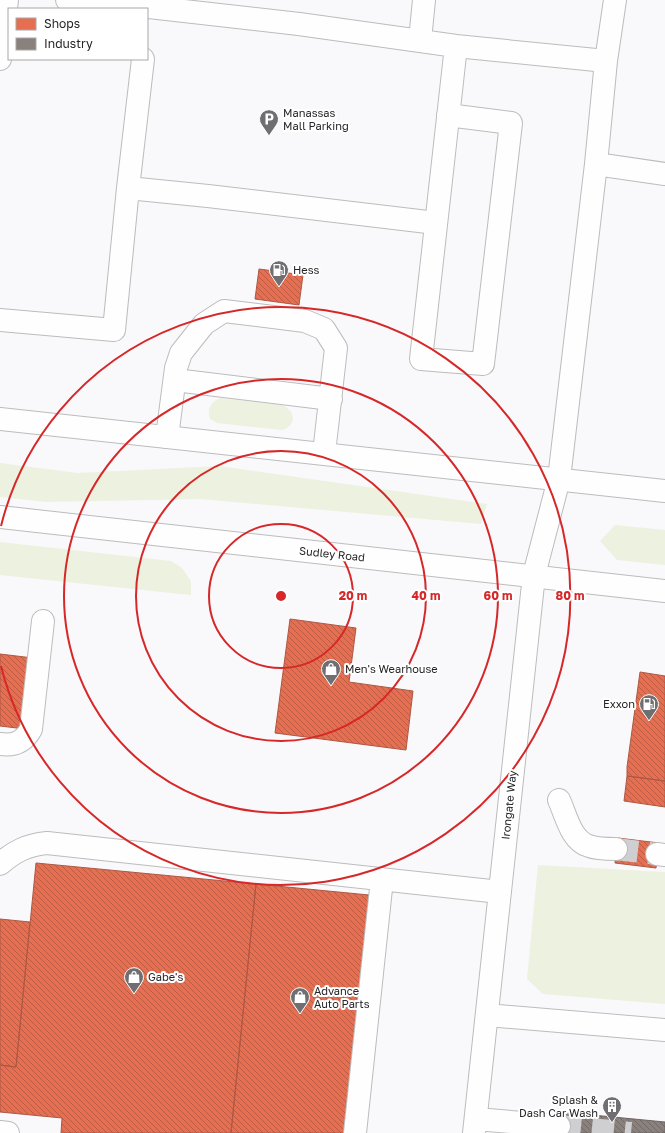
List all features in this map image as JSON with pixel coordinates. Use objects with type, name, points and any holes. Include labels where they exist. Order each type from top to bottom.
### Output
[{"type":"main road","points":[[0,59],[7,0]]},
{"type":"main road","points":[[67,0],[110,8]]},
{"type":"main road","points":[[420,40],[424,0]]},
{"type":"main road","name":"Irongate Way","points":[[475,1126],[534,575],[559,479],[596,164],[606,61],[615,0]]},
{"type":"main road","points":[[148,15],[312,25],[456,46],[606,61]]},
{"type":"main road","points":[[448,115],[511,124],[483,364],[421,358],[448,115],[456,46]]},
{"type":"main road","points":[[0,320],[114,330],[143,60]]},
{"type":"main road","points":[[596,164],[665,174]]},
{"type":"main road","points":[[128,188],[436,223]]},
{"type":"main road","points":[[167,437],[175,380],[181,353],[204,324],[224,311],[305,321],[324,329],[336,348],[324,454]]},
{"type":"main road","points":[[175,380],[331,399]]},
{"type":"main road","points":[[0,419],[665,491]]},
{"type":"main road","name":"Sudley Road","points":[[0,517],[534,575],[665,591]]},
{"type":"main road","points":[[0,744],[9,745],[17,743],[25,738],[30,729],[42,621]]},
{"type":"main road","points":[[559,800],[572,830],[582,843],[589,847],[616,849]]},
{"type":"main road","points":[[0,864],[10,855],[28,846],[47,843],[500,892]]},
{"type":"main road","points":[[355,1133],[382,879]]},
{"type":"main road","points":[[487,1015],[665,1030]]},
{"type":"main road","points":[[475,1126],[559,1126]]},
{"type":"main road","points":[[0,1132],[8,1133]]},
{"type":"green space","points":[[220,398],[282,405],[290,411],[293,418],[290,425],[282,430],[217,423],[210,419],[209,409],[214,402]]},
{"type":"green space","points":[[0,463],[78,473],[219,466],[487,504],[481,524],[200,499],[46,502],[0,497]]},
{"type":"green space","points":[[615,525],[665,530],[665,565],[617,560],[600,541]]},
{"type":"green space","points":[[0,542],[171,561],[182,568],[191,581],[191,595],[0,575]]},
{"type":"green space","points":[[538,865],[665,872],[665,1004],[543,994],[527,979]]},
{"type":"building: Shops","name":"Hess","points":[[259,269],[303,275],[299,305],[255,299]]},
{"type":"building: Shops","name":"Men's Wearhouse","points":[[290,619],[356,628],[349,682],[413,691],[406,750],[275,733]]},
{"type":"building: Shops","points":[[0,654],[33,658],[25,729],[0,726]]},
{"type":"building: Shops","name":"Exxon","points":[[640,672],[665,676],[665,781],[627,776]]},
{"type":"building: Shops","points":[[627,776],[665,781],[665,807],[624,801]]},
{"type":"building: Shops","points":[[618,838],[659,843],[656,868],[615,863]]},
{"type":"building: Shops","name":"Gabe's","points":[[36,863],[256,884],[231,1133],[61,1133],[62,1118],[0,1112],[0,1065],[16,1067]]},
{"type":"building: Shops","name":"Advance Auto Parts","points":[[256,884],[369,895],[345,1133],[231,1133]]},
{"type":"building: Shops","points":[[0,919],[30,922],[16,1067],[0,1065]]},
{"type":"building: Industry","name":"Splash & Dash Car Wash","points":[[561,1112],[665,1122],[665,1133],[559,1133]]},
{"type":"tunnel","points":[[616,849],[657,854]]},
{"type":"tunnel","points":[[559,1126],[631,1133]]},
{"type":"place","name":"Manassas Mall Parking","points":[[269,136]]},
{"type":"place","name":"Hess","points":[[279,287]]},
{"type":"place","name":"Men's Wearhouse","points":[[331,686]]},
{"type":"place","name":"Exxon","points":[[649,721]]},
{"type":"place","name":"Gabe's","points":[[134,994]]},
{"type":"place","name":"Advance Auto Parts","points":[[300,1014]]},
{"type":"place","name":"Splash & Dash Car Wash","points":[[612,1123]]}]
